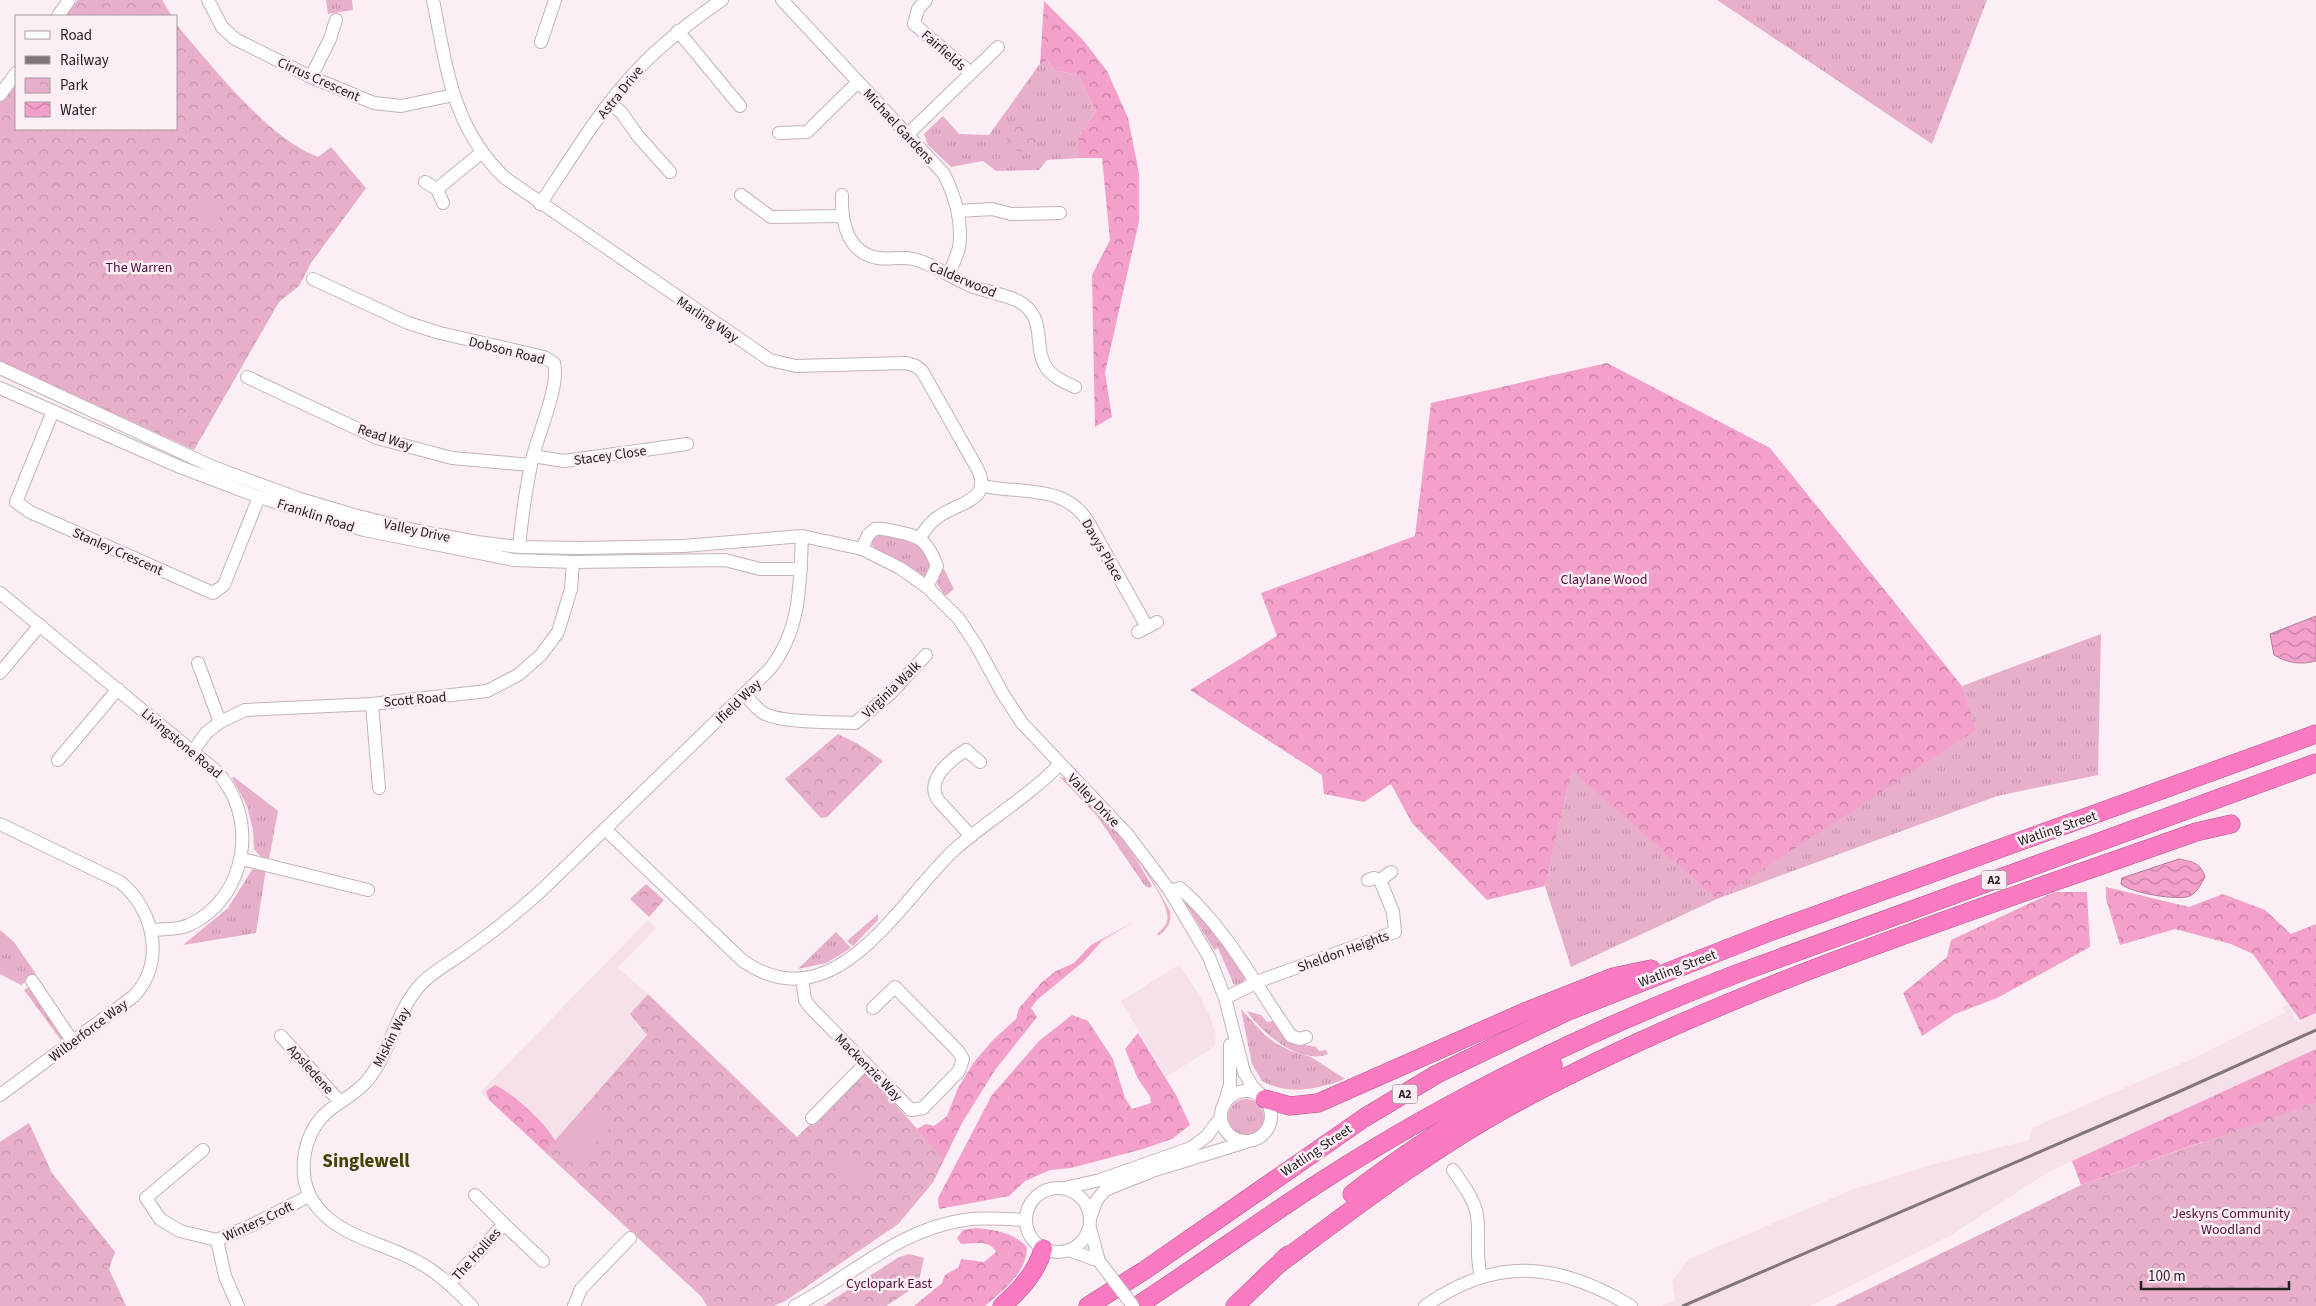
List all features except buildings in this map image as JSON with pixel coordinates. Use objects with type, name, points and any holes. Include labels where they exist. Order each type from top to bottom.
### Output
[{"type":"highway","name":"Watling Street","points":[[1088,1306],[1145,1270],[1330,1140],[1437,1074],[1566,1012],[1814,916],[2316,734]]},
{"type":"highway","name":"Watling Street","points":[[1137,1306],[1324,1180],[1411,1127],[1535,1061],[1674,998],[1800,950],[2316,764]]},
{"type":"highway","points":[[1280,1264],[1395,1177],[1437,1150],[1519,1101],[1606,1056],[1814,968],[2196,832],[2231,824]]},
{"type":"highway","points":[[1265,1099],[1290,1106],[1318,1104],[1472,1033],[1591,985],[1613,977],[1691,963]]},
{"type":"highway","points":[[1235,1306],[1345,1200],[1411,1150],[1512,1087],[1674,998]]},
{"type":"highway","points":[[1002,1306],[1033,1273],[1043,1249]]},
{"type":"street","points":[[59,15],[70,0]]},
{"type":"street","name":"Cirrus Crescent","points":[[208,0],[222,26],[235,40],[374,103],[402,106],[454,95]]},
{"type":"street","name":"Marling Way","points":[[434,0],[454,95],[466,129],[481,153],[505,178],[540,204],[772,360],[796,366],[906,363],[916,366],[926,376],[978,468],[983,486]]},
{"type":"street","points":[[541,42],[555,0]]},
{"type":"street","name":"Astra Drive","points":[[540,204],[610,102],[638,68],[678,31],[722,0]]},
{"type":"street","name":"Michael Gardens","points":[[782,0],[944,174],[959,211],[959,248],[949,274]]},
{"type":"street","name":"Fairfields","points":[[926,0],[918,9],[914,24],[971,73]]},
{"type":"street","points":[[311,76],[330,38],[336,20]]},
{"type":"street","points":[[678,31],[740,106]]},
{"type":"street","name":"Fairfields","points":[[908,134],[998,47]]},
{"type":"street","points":[[0,95],[15,74]]},
{"type":"street","points":[[780,133],[807,132],[858,82]]},
{"type":"street","points":[[610,102],[621,112],[638,136],[670,172]]},
{"type":"street","points":[[437,190],[481,153]]},
{"type":"street","points":[[425,182],[437,190],[444,203]]},
{"type":"street","name":"Calderwood","points":[[842,195],[842,216],[849,239],[856,247],[877,258],[907,257],[918,260],[969,285],[1016,300],[1026,306],[1037,323],[1041,352],[1047,368],[1058,378],[1075,387]]},
{"type":"street","points":[[741,196],[771,217],[842,216]]},
{"type":"street","points":[[959,211],[992,209],[1011,214],[1060,213]]},
{"type":"street","name":"Dobson Road","points":[[313,279],[415,326],[550,359],[554,364],[556,378],[532,461],[521,521],[520,547]]},
{"type":"street","name":"Valley Drive","points":[[0,368],[213,467],[267,488],[351,514],[418,531],[477,542],[520,547],[627,549],[802,536],[862,549],[900,568],[927,587],[963,625],[1014,713],[1127,834],[1170,892],[1209,957],[1225,998],[1244,1072],[1252,1086],[1265,1099]]},
{"type":"street","name":"Read Way","points":[[247,377],[377,438],[452,458],[532,461]]},
{"type":"street","name":"Franklin Road","points":[[0,388],[180,466],[259,497],[364,530],[514,560],[572,562],[725,560],[760,570],[800,569]]},
{"type":"street","name":"Stanley Crescent","points":[[53,412],[16,502],[30,512],[212,593],[224,585],[259,497]]},
{"type":"street","name":"Stacey Close","points":[[532,461],[564,461],[687,444]]},
{"type":"street","points":[[920,537],[936,518],[975,497],[983,486]]},
{"type":"street","name":"Davys Place","points":[[983,486],[1049,494],[1064,499],[1078,510],[1089,524],[1147,627]]},
{"type":"street","points":[[862,549],[868,535],[876,529],[920,537],[928,547],[937,566],[927,587]]},
{"type":"street","name":"Ifield Way","points":[[604,829],[769,670],[787,641],[796,614],[802,536]]},
{"type":"street","name":"Scott Road","points":[[193,751],[206,733],[220,722],[245,710],[372,704],[487,691],[518,675],[541,655],[558,632],[571,590],[572,562]]},
{"type":"street","name":"Livingstone Road","points":[[0,593],[226,780],[235,800],[243,839],[242,859],[232,886],[216,908],[188,926],[151,930]]},
{"type":"street","points":[[0,673],[40,625]]},
{"type":"street","name":"Virginia Walk","points":[[744,695],[762,712],[769,715],[807,721],[855,723],[891,693],[926,655]]},
{"type":"street","points":[[198,663],[220,722]]},
{"type":"street","points":[[58,760],[118,689]]},
{"type":"street","points":[[372,704],[379,788]]},
{"type":"street","points":[[971,836],[937,799],[934,785],[941,772],[966,750],[980,762]]},
{"type":"street","points":[[604,829],[742,960],[756,969],[775,976],[802,978],[826,973],[858,954],[933,871],[971,836],[1032,789],[1060,764]]},
{"type":"street","name":"Wilberforce Way","points":[[0,824],[120,882],[142,906],[151,930],[151,963],[140,988],[126,1002],[0,1095]]},
{"type":"street","name":"Miskin Way","points":[[472,1306],[449,1284],[419,1262],[335,1223],[318,1209],[309,1196],[303,1172],[306,1148],[326,1114],[365,1083],[385,1054],[406,1004],[422,983],[511,917],[604,829]]},
{"type":"street","points":[[242,859],[368,890]]},
{"type":"street","name":"Sheldon Heights","points":[[1255,983],[1395,932],[1394,912],[1380,877]]},
{"type":"street","points":[[1170,892],[1176,888],[1181,889],[1205,913],[1230,944],[1255,983],[1270,1016],[1291,1036],[1300,1039],[1306,1037]]},
{"type":"street","name":"Mackenzie Way","points":[[802,978],[805,1000],[810,1008],[911,1110],[923,1108],[959,1072],[963,1058],[894,988],[874,1008]]},
{"type":"street","points":[[31,982],[73,1042]]},
{"type":"street","points":[[1225,998],[1255,983]]},
{"type":"street","name":"Valley Drive","points":[[1225,1101],[1230,1085],[1230,1041],[1232,1030]]},
{"type":"street","name":"Apsledene","points":[[281,1036],[340,1102]]},
{"type":"street","points":[[812,1118],[865,1064]]},
{"type":"street","points":[[1244,1091],[1254,1092],[1265,1099],[1271,1114],[1269,1127],[1258,1139],[1155,1170],[1105,1190],[1096,1201],[1086,1237],[1069,1250],[1051,1252],[1043,1249],[1030,1237],[1025,1220],[1031,1202],[1038,1194],[1046,1189],[1065,1188],[1100,1180],[1192,1148],[1207,1136],[1220,1118],[1225,1101],[1232,1095],[1244,1091]]},
{"type":"street","points":[[1220,1118],[1222,1126],[1228,1135],[1246,1142]]},
{"type":"street","name":"Winters Croft","points":[[202,1150],[146,1198],[160,1220],[180,1231],[216,1240],[252,1225],[309,1196]]},
{"type":"street","points":[[1453,1170],[1471,1197],[1477,1213],[1476,1261],[1481,1276]]},
{"type":"street","points":[[1065,1188],[1082,1198],[1099,1261],[1134,1306]]},
{"type":"street","name":"The Hollies","points":[[475,1195],[544,1262]]},
{"type":"street","points":[[795,1306],[828,1288],[884,1250],[924,1230],[966,1220],[1025,1220]]},
{"type":"street","name":"The Hollies","points":[[449,1284],[504,1224]]},
{"type":"street","points":[[574,1306],[581,1289],[630,1238]]},
{"type":"street","points":[[216,1240],[225,1276],[238,1306]]},
{"type":"street","points":[[1069,1250],[1099,1261]]},
{"type":"street","points":[[1425,1306],[1448,1291],[1481,1276],[1496,1272],[1523,1270],[1562,1276],[1598,1289],[1631,1306]]},
{"type":"shaded area","points":[[648,920],[656,928],[618,968],[648,994],[630,1014],[647,1034],[545,1152],[480,1092]]},
{"type":"shaded area","points":[[1179,965],[1198,993],[1211,1019],[1216,1035],[1215,1046],[1166,1077],[1121,1001]]},
{"type":"shaded area","points":[[2287,1004],[2298,1022],[2316,1014],[2316,1049],[2048,1172],[1953,1234],[1810,1306],[1661,1306],[1675,1300],[1672,1281],[1689,1259],[1854,1189],[1941,1162],[2029,1140],[2032,1128],[2194,1058],[2286,1012],[2283,1007]]},
{"type":"green space","points":[[78,0],[162,0],[171,15],[66,15]]},
{"type":"green space","points":[[326,0],[352,0],[353,10],[328,14]]},
{"type":"green space","points":[[1717,0],[1987,0],[1932,144]]},
{"type":"green space","points":[[1044,1],[1083,40],[1107,71],[1128,118],[1139,173],[1139,221],[1105,373],[1112,417],[1095,427],[1092,275],[1110,240],[1102,158],[1079,158],[1079,137],[1096,111],[1078,75],[1054,70],[1047,60],[1040,65]]},
{"type":"green space","name":"The Warren","points":[[178,26],[227,84],[271,127],[286,139],[318,157],[331,147],[366,188],[311,263],[299,286],[279,302],[194,450],[0,362],[0,103],[15,83],[15,130],[178,130]]},
{"type":"green space","points":[[1047,60],[1054,70],[1078,75],[1096,111],[1079,137],[1079,158],[1047,160],[1039,170],[996,171],[983,161],[951,167],[928,145],[924,134],[943,116],[959,134],[989,135],[1039,65]]},
{"type":"green space","points":[[1021,119],[1037,124],[1038,143],[1023,152],[1008,148],[1007,134]]},
{"type":"green space","points":[[201,200],[221,211],[219,214],[221,216],[213,226],[192,215],[196,204]]},
{"type":"green space","name":"Claylane Wood","points":[[1607,363],[1770,448],[1962,686],[1976,730],[1717,899],[1572,770],[1545,886],[1487,900],[1412,823],[1391,784],[1364,802],[1324,794],[1322,775],[1190,690],[1277,636],[1261,593],[1415,536],[1431,403]]},
{"type":"green space","points":[[873,533],[916,539],[933,563],[927,576],[923,576],[875,548],[870,542]]},
{"type":"green space","points":[[941,569],[944,569],[954,589],[945,596],[937,584]]},
{"type":"green space","points":[[2101,634],[2098,775],[1997,796],[1717,899],[1571,967],[1545,886],[1572,769],[1975,731],[1962,686]]},
{"type":"green space","points":[[838,734],[858,744],[883,761],[827,817],[821,818],[785,779]]},
{"type":"green space","points":[[234,777],[278,811],[269,859],[261,857],[254,849],[253,830],[247,806],[232,778]]},
{"type":"green space","points":[[1060,777],[1066,778],[1126,841],[1125,843],[1130,850],[1138,855],[1170,911],[1168,925],[1158,936],[1157,934],[1166,923],[1167,914],[1155,886],[1132,852],[1152,886],[1149,888],[1145,886],[1097,816]]},
{"type":"green space","points":[[266,869],[256,933],[183,945],[228,908],[252,870]]},
{"type":"green space","points":[[646,884],[664,900],[649,917],[630,899]]},
{"type":"green space","points":[[2106,887],[2189,907],[2223,894],[2265,910],[2291,934],[2316,924],[2316,1013],[2300,1020],[2253,954],[2231,944],[2175,929],[2120,945],[2106,899]]},
{"type":"green space","points":[[2054,892],[2087,892],[2090,947],[1997,998],[1955,1014],[1922,1036],[1903,993],[1947,957],[1951,940]]},
{"type":"green space","points":[[1181,896],[1200,912],[1246,977],[1243,983],[1234,985],[1218,948],[1214,950]]},
{"type":"green space","points":[[878,914],[878,920],[853,946],[847,941]]},
{"type":"green space","points":[[1134,922],[1103,940],[1084,961],[1037,1000],[1031,1008],[1037,1017],[995,1070],[962,1123],[933,1182],[898,1224],[785,1301],[773,1306],[707,1306],[702,1297],[489,1100],[486,1091],[495,1085],[514,1097],[542,1123],[567,1154],[911,1132],[926,1124],[934,1126],[947,1116],[958,1088],[974,1062],[993,1040],[1016,1019],[1019,1008],[1042,982],[1056,971],[1074,963],[1091,945]]},
{"type":"green space","points":[[0,930],[14,942],[36,974],[21,985],[0,974]]},
{"type":"green space","points":[[836,932],[851,948],[826,963],[798,969]]},
{"type":"green space","points":[[30,988],[65,1036],[61,1040],[24,990]]},
{"type":"green space","points":[[648,994],[797,1137],[865,1070],[943,1158],[933,1182],[898,1224],[785,1301],[773,1306],[707,1306],[702,1297],[545,1152],[647,1035],[630,1014]]},
{"type":"green space","points":[[1241,1009],[1265,1035],[1277,1044],[1291,1051],[1311,1057],[1345,1079],[1324,1086],[1293,1090],[1272,1086],[1262,1081],[1252,1064]]},
{"type":"green space","points":[[1247,1011],[1261,1015],[1267,1022],[1273,1021],[1295,1043],[1316,1047],[1319,1051],[1326,1050],[1328,1054],[1306,1055],[1282,1045],[1261,1028]]},
{"type":"green space","points":[[1072,1015],[1088,1021],[1113,1059],[1125,1098],[1132,1109],[1151,1103],[1150,1096],[1138,1079],[1125,1049],[1138,1033],[1176,1095],[1190,1125],[1172,1139],[1143,1149],[1071,1168],[1050,1170],[1025,1181],[1009,1196],[939,1209],[938,1198],[992,1095],[1039,1041]]},
{"type":"green space","points":[[2316,1049],[2316,1180],[2202,1142],[2081,1185],[2072,1161]]},
{"type":"green space","points":[[1246,1099],[1253,1100],[1259,1104],[1263,1110],[1263,1124],[1259,1130],[1253,1134],[1246,1135],[1239,1134],[1233,1130],[1229,1124],[1228,1117],[1229,1110],[1233,1104],[1239,1100]]},
{"type":"green space","name":"Jeskyns Community Woodland","points":[[2316,1102],[2316,1306],[1834,1306],[2081,1185]]},
{"type":"green space","points":[[591,1107],[612,1126],[578,1162],[558,1142]]},
{"type":"green space","points":[[29,1123],[52,1173],[115,1252],[109,1269],[126,1306],[0,1306],[0,1142]]},
{"type":"green space","points":[[847,1148],[869,1169],[856,1183],[833,1161]]},
{"type":"green space","points":[[975,1228],[1009,1235],[1027,1247],[1023,1265],[1013,1280],[985,1306],[914,1306],[942,1283],[945,1275],[959,1267],[961,1259],[984,1262],[996,1252],[990,1245],[986,1244],[961,1244],[957,1238],[963,1230]]},
{"type":"green space","name":"Cyclopark East","points":[[909,1254],[924,1258],[918,1285],[886,1306],[823,1306],[899,1257]]},
{"type":"water","points":[[2316,616],[2316,661],[2294,662],[2274,655],[2270,634]]},
{"type":"water","points":[[2179,859],[2199,866],[2205,877],[2197,890],[2190,896],[2155,895],[2134,890],[2121,884],[2122,878]]},
{"type":"railway","points":[[1683,1306],[2176,1093],[2316,1030]]},
{"type":"district","name":"Singlewell","points":[[366,1160]]}]
